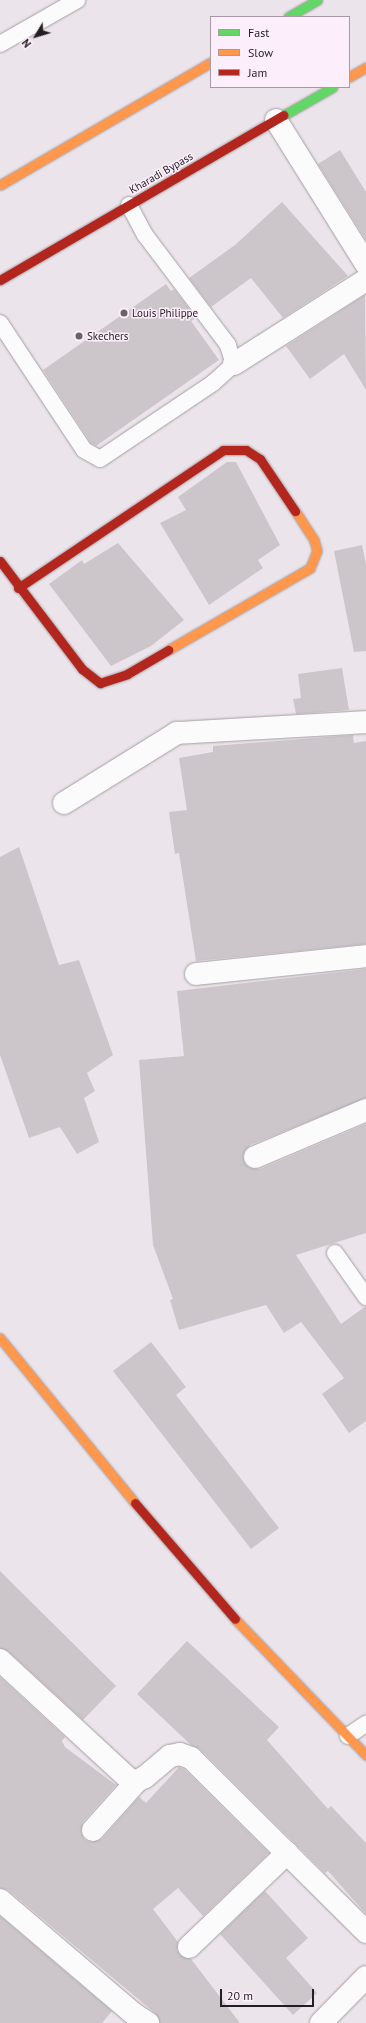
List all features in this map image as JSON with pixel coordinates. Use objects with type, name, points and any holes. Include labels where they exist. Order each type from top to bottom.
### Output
[{"type":"main road","points":[[290,16],[317,0]]},
{"type":"main road","points":[[0,185],[210,63]]},
{"type":"main road","points":[[350,76],[366,67]]},
{"type":"main road","name":"Kharadi Bypass","points":[[0,280],[331,88]]},
{"type":"main road","points":[[0,561],[18,588],[82,669],[100,683],[127,674],[310,568],[317,551],[314,540],[260,460],[246,450],[222,450],[18,588]]},
{"type":"main road","points":[[0,1338],[97,1459],[229,1613],[366,1755]]},
{"type":"street","points":[[276,120],[366,264]]},
{"type":"street","points":[[234,364],[366,280]]},
{"type":"street","points":[[64,803],[177,733],[366,722]]},
{"type":"street","points":[[196,974],[366,956]]},
{"type":"street","points":[[254,1157],[366,1110]]},
{"type":"street","points":[[0,1660],[124,1777],[137,1781]]},
{"type":"street","points":[[93,1830],[137,1781],[170,1756],[180,1754],[191,1758],[366,1932]]},
{"type":"street","points":[[189,1948],[287,1853]]},
{"type":"street","points":[[0,1900],[136,2020]]},
{"type":"street","points":[[321,2023],[366,1977]]},
{"type":"lane","points":[[0,44],[77,0]]},
{"type":"lane","points":[[0,323],[84,450],[100,459],[213,383],[234,364],[228,345],[145,235],[129,205]]},
{"type":"lane","points":[[335,1253],[366,1297]]},
{"type":"lane","points":[[348,1736],[366,1724]]},
{"type":"building","points":[[340,150],[366,192],[366,240],[318,164]]},
{"type":"building","points":[[282,202],[348,276],[283,318],[251,278],[211,307],[189,278],[235,245]]},
{"type":"building","points":[[166,284],[171,291],[174,289],[196,318],[191,321],[219,360],[96,446],[91,443],[43,370]]},
{"type":"building","points":[[365,295],[366,390],[344,354],[310,379],[286,346]]},
{"type":"building","points":[[227,462],[236,462],[280,545],[258,560],[263,568],[209,605],[160,523],[186,510],[178,497]]},
{"type":"building","points":[[118,543],[184,620],[151,646],[111,666],[49,584],[82,560],[84,564]]},
{"type":"building","points":[[362,545],[366,564],[366,651],[354,652],[334,551]]},
{"type":"building","points":[[342,668],[349,710],[296,714],[293,699],[301,698],[298,674]]},
{"type":"building","points":[[353,735],[354,743],[366,741],[366,944],[196,961],[179,853],[175,854],[169,812],[187,810],[179,758],[213,752],[213,746]]},
{"type":"building","points":[[19,847],[59,965],[79,960],[113,1055],[87,1073],[95,1091],[84,1098],[99,1142],[77,1154],[60,1127],[29,1138],[0,1055],[0,857]]},
{"type":"building","points":[[366,969],[366,1098],[250,1145],[243,1156],[248,1167],[260,1169],[366,1124],[366,1233],[296,1255],[341,1324],[366,1306],[366,1421],[349,1433],[322,1394],[344,1378],[301,1322],[284,1333],[266,1305],[179,1330],[170,1300],[173,1299],[153,1245],[139,1060],[184,1056],[177,991]]},
{"type":"building","points":[[151,1342],[186,1387],[176,1395],[279,1528],[251,1549],[113,1371]]},
{"type":"building","points":[[0,1571],[116,1686],[83,1720],[8,1651],[0,1648]]},
{"type":"building","points":[[187,1641],[279,1727],[267,1740],[328,1809],[331,1806],[366,1843],[366,1914],[328,1871],[325,1873],[200,1749],[191,1745],[137,1694]]},
{"type":"building","points":[[0,1677],[65,1737],[62,1741],[65,1747],[116,1785],[83,1822],[81,1833],[85,1840],[91,1842],[102,1839],[139,1797],[146,1803],[179,1767],[184,1769],[269,1853],[203,1916],[178,1888],[153,1909],[178,1942],[177,1950],[180,1955],[191,1959],[240,2023],[160,2023],[155,2013],[8,1890],[0,1888]]},
{"type":"building","points":[[265,1891],[308,1938],[286,1958],[317,1993],[293,2015],[220,1934]]},
{"type":"building","points":[[0,1916],[112,2011],[102,2023],[0,2023]]},
{"type":"traffic: fast","points":[[290,16],[317,0]]},
{"type":"traffic: fast","points":[[284,115],[331,88]]},
{"type":"traffic: slow","points":[[0,185],[210,63]]},
{"type":"traffic: slow","points":[[350,76],[366,67]]},
{"type":"traffic: slow","points":[[168,650],[310,568],[317,551],[314,540],[295,511]]},
{"type":"traffic: slow","points":[[0,1338],[135,1503]]},
{"type":"traffic: slow","points":[[235,1619],[366,1755]]},
{"type":"traffic: jam","points":[[0,280],[284,115]]},
{"type":"traffic: jam","points":[[18,588],[223,450],[246,450],[260,459],[295,511]]},
{"type":"traffic: jam","points":[[0,561],[82,669],[100,683],[127,674],[168,650]]},
{"type":"traffic: jam","points":[[135,1503],[235,1619]]},
{"type":"place","name":"Louis Philippe","points":[[124,313]]},
{"type":"place","name":"Skechers","points":[[79,336]]}]
